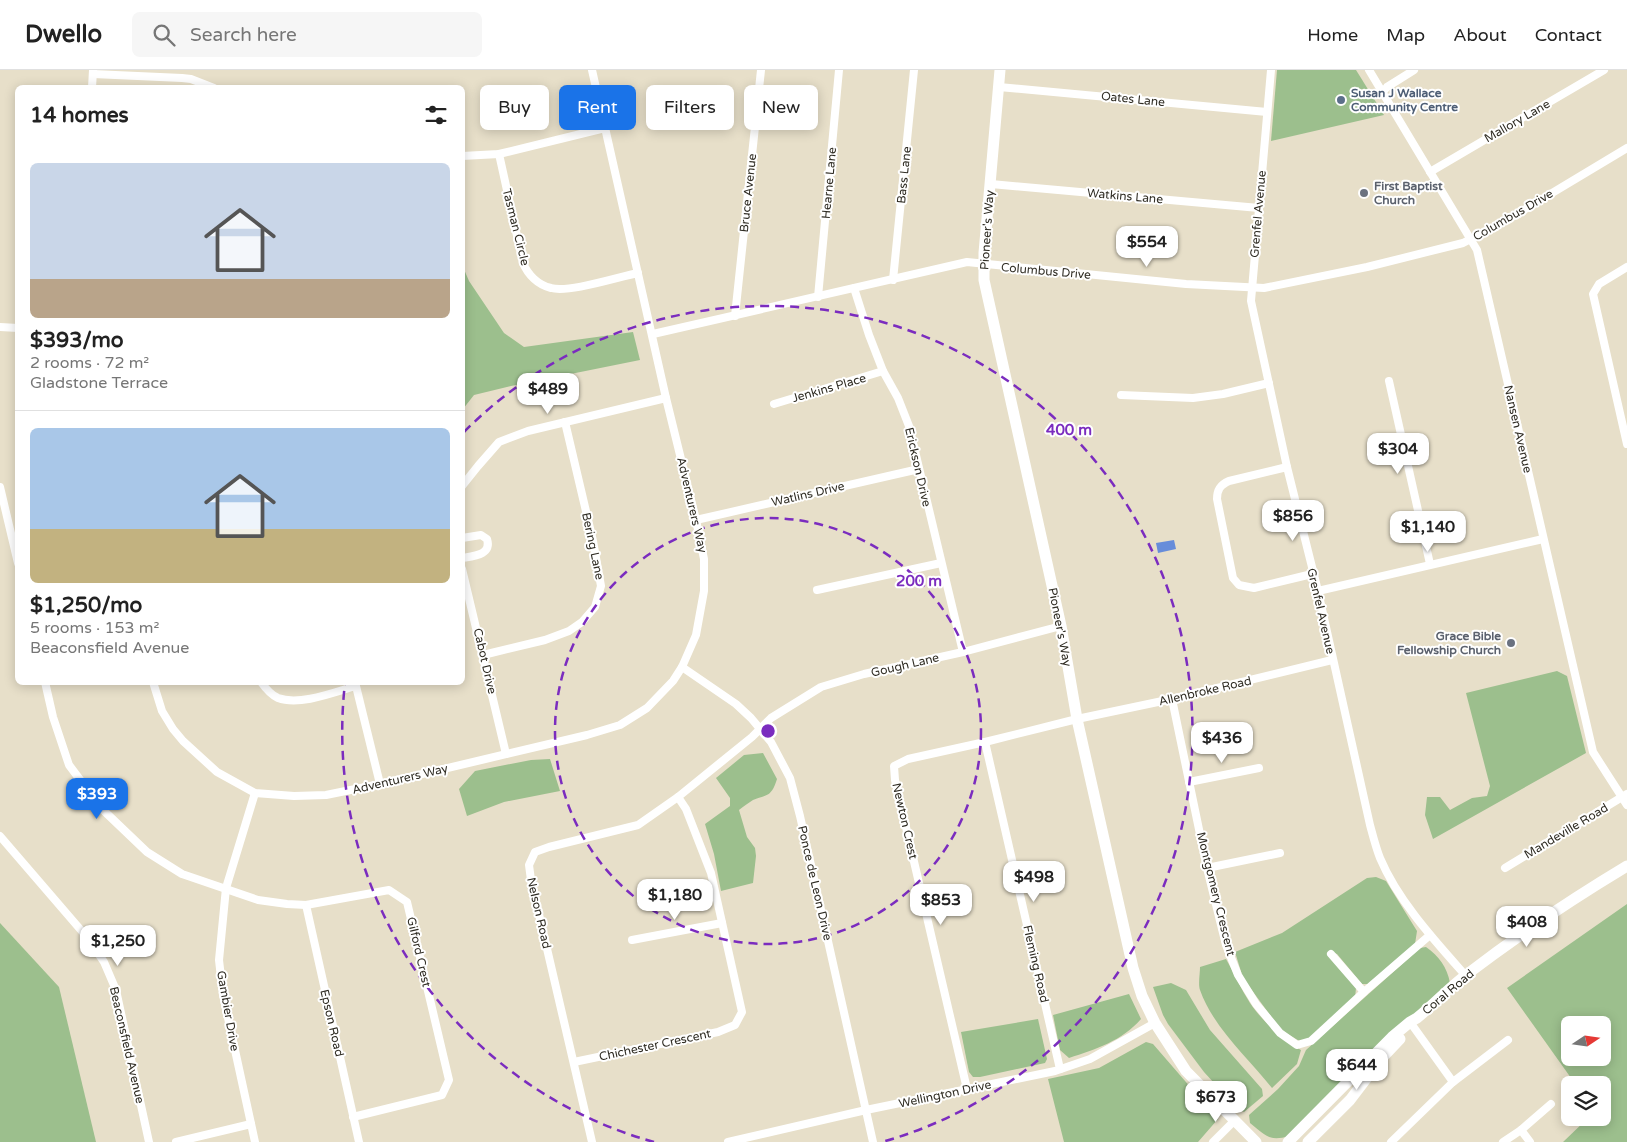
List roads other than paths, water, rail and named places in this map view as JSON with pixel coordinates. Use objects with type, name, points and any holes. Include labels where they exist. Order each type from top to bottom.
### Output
[{"type":"main road","name":"Pioneer's Way","points":[[1000,70],[984,280],[1061,626],[1077,719],[1133,968],[1142,996],[1155,1023],[1186,1071],[1256,1142]]},
{"type":"main road","name":"Coral Road","points":[[1288,1142],[1392,1037],[1413,1022],[1466,976],[1552,914],[1627,866]]},
{"type":"main road","name":"Coral Road","points":[[1308,1142],[1350,1100],[1413,1022]]},
{"type":"street","name":"Adventurers Way","points":[[592,70],[595,85]]},
{"type":"street","name":"Bruce Avenue","points":[[735,316],[761,70]]},
{"type":"street","name":"Hearne Lane","points":[[818,297],[840,70]]},
{"type":"street","name":"Bass Lane","points":[[893,280],[914,70]]},
{"type":"street","name":"Grenfel Avenue","points":[[1271,70],[1251,301],[1370,825],[1380,858],[1397,890],[1430,935],[1466,976]]},
{"type":"street","name":"Nansen Avenue","points":[[1369,70],[1478,250],[1593,752],[1624,795],[1627,805]]},
{"type":"street","points":[[1382,93],[1387,87],[1414,70]]},
{"type":"street","name":"Mallory Lane","points":[[1430,172],[1604,70]]},
{"type":"street","points":[[92,85],[93,72],[191,79],[206,85]]},
{"type":"street","name":"Oates Lane","points":[[999,87],[1267,112]]},
{"type":"street","points":[[465,156],[500,154],[597,130]]},
{"type":"street","name":"Adventurers Way","points":[[256,794],[326,795],[587,735],[620,725],[647,708],[673,681],[682,667],[696,635],[704,591],[704,559],[605,130]]},
{"type":"street","name":"Columbus Drive","points":[[653,334],[968,262],[984,265],[1264,288],[1427,253],[1471,239],[1507,220],[1627,148]]},
{"type":"street","name":"Tasman Circle","points":[[500,154],[523,263],[530,275],[538,282],[552,289],[567,288],[638,273]]},
{"type":"street","name":"Watkins Lane","points":[[991,184],[1259,208]]},
{"type":"street","points":[[1627,267],[1599,284],[1593,294],[1627,444]]},
{"type":"street","name":"Erickson Drive","points":[[854,288],[882,371],[898,398],[909,426],[963,652]]},
{"type":"street","points":[[0,327],[15,328]]},
{"type":"street","name":"Jenkins Place","points":[[774,404],[882,371]]},
{"type":"street","points":[[1389,381],[1430,564]]},
{"type":"street","points":[[1122,395],[1193,398],[1223,394],[1269,383]]},
{"type":"street","points":[[465,482],[499,442],[528,431],[666,398]]},
{"type":"street","name":"Bering Lane","points":[[483,655],[545,640],[569,632],[582,622],[595,607],[601,586],[593,541],[565,422]]},
{"type":"street","points":[[1288,468],[1229,481],[1223,484],[1217,491],[1233,578],[1239,585],[1254,588],[1312,574]]},
{"type":"street","name":"Watlins Drive","points":[[696,520],[919,469]]},
{"type":"street","points":[[0,487],[15,550]]},
{"type":"street","points":[[465,538],[481,535],[487,540],[488,545],[488,549],[482,554],[465,557]]},
{"type":"street","points":[[1318,592],[1430,564],[1543,539]]},
{"type":"street","points":[[818,590],[941,563]]},
{"type":"street","name":"Cabot Drive","points":[[465,581],[506,754]]},
{"type":"street","name":"Gough Lane","points":[[760,729],[771,718],[821,687],[864,674],[963,652],[1061,626]]},
{"type":"street","name":"Allenbroke Road","points":[[1077,719],[1172,699],[1332,660]]},
{"type":"street","name":"Ponce de Leon Drive","points":[[682,667],[736,704],[771,742],[790,778],[873,1142]]},
{"type":"street","name":"Gilford Crest","points":[[46,685],[53,717],[69,764],[102,809],[147,852],[168,866],[182,874],[258,900],[306,905],[389,890],[407,902],[449,1080],[442,1095],[353,1118]]},
{"type":"street","points":[[155,685],[162,711],[183,741],[217,772],[256,794]]},
{"type":"street","points":[[263,685],[268,691],[279,698],[298,700],[316,697],[353,685]]},
{"type":"street","points":[[356,685],[380,784]]},
{"type":"street","name":"Montgomery Crescent","points":[[1172,699],[1207,868],[1226,945],[1238,975],[1256,1004],[1280,1033],[1297,1045],[1311,1041],[1430,935]]},
{"type":"street","name":"Newton Crest","points":[[967,1089],[895,780],[894,766],[908,759],[1077,719]]},
{"type":"street","name":"Nelson Road","points":[[592,1142],[529,866],[535,852],[638,825],[678,797],[760,729]]},
{"type":"street","name":"Fleming Road","points":[[985,742],[1060,1069]]},
{"type":"street","points":[[1189,782],[1259,768]]},
{"type":"street","name":"Gambier Drive","points":[[255,1142],[223,995],[219,960],[226,888],[256,794]]},
{"type":"street","name":"Mandeville Road","points":[[1505,868],[1624,795]]},
{"type":"street","name":"Chichester Crescent","points":[[574,1062],[718,1032],[735,1025],[742,1012],[711,873],[695,829],[678,797]]},
{"type":"street","name":"Beaconsfield Avenue","points":[[0,836],[86,936],[104,962],[116,990],[149,1142]]},
{"type":"street","points":[[1207,868],[1280,853]]},
{"type":"street","name":"Epson Road","points":[[306,905],[359,1142]]},
{"type":"street","points":[[632,940],[722,923]]},
{"type":"street","points":[[1331,954],[1364,992]]},
{"type":"street","points":[[1413,1022],[1453,1082]]},
{"type":"street","name":"Wellington Drive","points":[[728,1142],[866,1110],[1060,1069],[1090,1059],[1155,1023]]},
{"type":"street","points":[[1391,1142],[1453,1082],[1508,1040]]},
{"type":"street","points":[[1503,1142],[1521,1130],[1551,1104]]},
{"type":"street","points":[[1213,1142],[1235,1120]]},
{"type":"street","points":[[176,1142],[251,1124]]},
{"type":"street","points":[[1521,1130],[1530,1142]]},
{"type":"street","points":[[771,1132],[772,1142]]},
{"type":"water","points":[[1174,540],[1176,549],[1158,553],[1156,543]]},
{"type":"place","name":"Susan J Wallace Community Centre","points":[[1341,100]]},
{"type":"place","name":"First Baptist Church","points":[[1364,193]]},
{"type":"place","name":"Grace Bible Fellowship Church","points":[[1511,643]]}]
